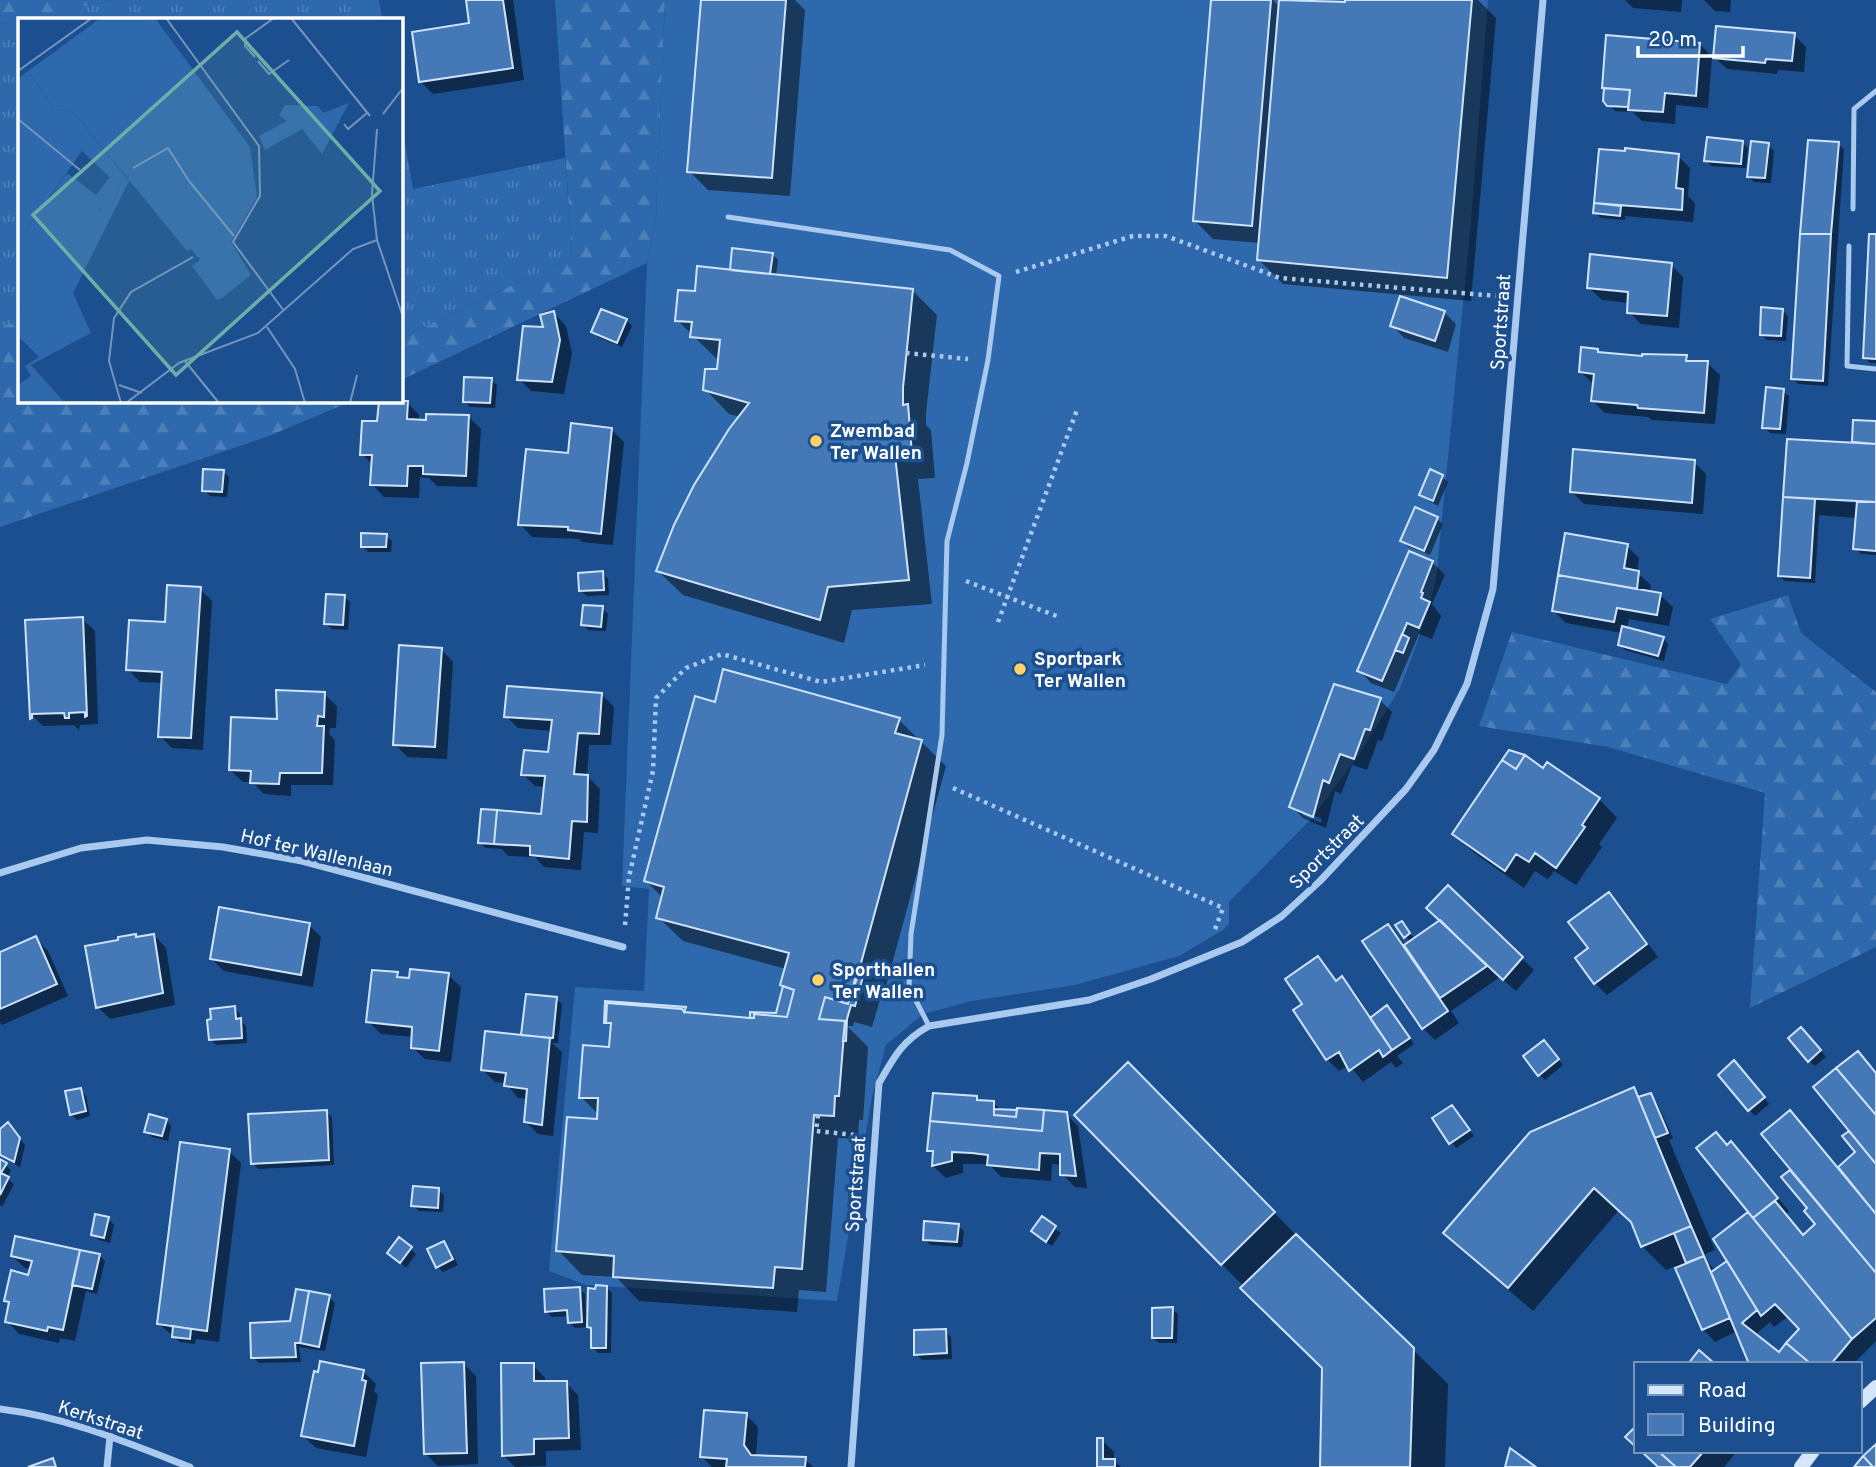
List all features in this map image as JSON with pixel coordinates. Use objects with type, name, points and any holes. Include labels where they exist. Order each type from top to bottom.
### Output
[{"type":"main road","points":[[1862,1400],[1876,1387]]},
{"type":"street","name":"Sportstraat","points":[[851,1467],[879,1083],[897,1051],[929,1026],[1089,1000],[1219,953],[1242,942],[1282,916],[1376,824],[1427,760],[1454,715],[1467,684],[1493,589],[1543,0]]},
{"type":"street","name":"Hof ter Wallenlaan","points":[[0,873],[94,846],[147,841],[223,847],[302,862],[623,947]]},
{"type":"street","name":"Kerkstraat","points":[[0,1409],[68,1422],[190,1467]]},
{"type":"street","points":[[107,1467],[110,1436]]},
{"type":"lane","points":[[1853,209],[1854,109],[1876,91]]},
{"type":"lane","points":[[728,217],[950,250],[999,276],[988,360],[967,463],[947,541],[942,734],[911,934],[909,987],[929,1026]]},
{"type":"lane","points":[[1849,246],[1847,366],[1876,369]]},
{"type":"path","points":[[999,276],[1028,270],[1133,236],[1166,236],[1280,278],[1517,297]]},
{"type":"path","points":[[906,353],[988,360]]},
{"type":"path","points":[[998,622],[1077,410]]},
{"type":"path","points":[[946,572],[1059,617]]},
{"type":"path","points":[[623,947],[629,877],[653,771],[656,698],[686,668],[722,654],[821,682],[943,662]]},
{"type":"path","points":[[933,779],[1223,908],[1212,939],[1219,953]]},
{"type":"path","points":[[817,1115],[816,1131],[874,1137]]},
{"type":"green space","points":[[0,0],[113,0],[18,18],[0,24]]},
{"type":"green space","points":[[113,0],[379,0],[382,18],[27,18]]},
{"type":"green space","points":[[555,0],[665,0],[656,215],[647,263],[402,380],[402,338],[572,257]]},
{"type":"green space","name":"Sportpark Ter Wallen","points":[[665,0],[1488,0],[1471,222],[1436,580],[1400,688],[1358,756],[1313,817],[1229,902],[1229,924],[1223,930],[1179,956],[1075,985],[972,1001],[923,1014],[886,1045],[872,1097],[837,1301],[586,1285],[549,1271],[575,987],[644,991],[649,889],[622,886],[647,263],[656,215]]},
{"type":"green space","points":[[18,20],[18,322],[0,326],[0,24]]},
{"type":"green space","points":[[402,127],[413,189],[565,158],[572,257],[402,338]]},
{"type":"green space","points":[[18,322],[18,402],[350,402],[269,436],[0,527],[0,326]]},
{"type":"green space","points":[[1788,595],[1801,633],[1876,692],[1876,947],[1750,1008],[1765,793],[1608,747],[1479,726],[1512,632],[1727,684],[1741,664],[1710,619]]},
{"type":"building","points":[[466,0],[503,0],[513,68],[419,82],[412,32],[469,23]]},
{"type":"building","points":[[701,0],[786,0],[772,178],[687,172]]},
{"type":"building","points":[[1211,0],[1271,0],[1252,226],[1193,221]]},
{"type":"building","points":[[1279,0],[1472,0],[1447,278],[1257,260]]},
{"type":"building","points":[[1716,26],[1795,33],[1792,61],[1766,59],[1765,63],[1713,58]]},
{"type":"building","points":[[1606,35],[1700,43],[1696,96],[1665,93],[1663,112],[1628,110],[1630,90],[1602,88]]},
{"type":"building","points":[[1604,88],[1630,90],[1628,107],[1607,106],[1603,101]]},
{"type":"building","points":[[1707,137],[1743,141],[1741,164],[1704,161]]},
{"type":"building","points":[[1808,140],[1839,142],[1831,234],[1800,234]]},
{"type":"building","points":[[1751,141],[1769,143],[1765,178],[1747,177]]},
{"type":"building","points":[[1625,148],[1679,154],[1676,188],[1683,189],[1682,210],[1594,203],[1599,149],[1625,151]]},
{"type":"building","points":[[1594,203],[1621,206],[1620,216],[1593,213]]},
{"type":"building","points":[[1800,234],[1831,234],[1823,381],[1791,379]]},
{"type":"building","points":[[1869,234],[1876,234],[1876,359],[1863,358]]},
{"type":"building","points":[[732,248],[773,253],[770,274],[730,270]]},
{"type":"building","points":[[1590,254],[1672,263],[1667,316],[1627,313],[1628,292],[1587,288]]},
{"type":"building","name":"Zwembad Ter Wallen","points":[[697,266],[913,289],[903,388],[903,405],[908,404],[912,454],[895,455],[909,580],[828,587],[820,620],[656,571],[674,525],[694,485],[729,429],[749,403],[703,390],[705,369],[717,369],[720,340],[690,337],[692,322],[675,321],[678,290],[695,291]]},
{"type":"building","points":[[1400,296],[1445,311],[1435,341],[1390,326]]},
{"type":"building","points":[[1761,307],[1783,309],[1781,336],[1760,335]]},
{"type":"building","points":[[601,309],[627,319],[617,343],[591,332]]},
{"type":"building","points":[[554,311],[560,340],[552,382],[517,380],[523,326],[543,327],[540,315]]},
{"type":"building","points":[[1581,347],[1598,349],[1598,352],[1642,356],[1687,355],[1686,361],[1708,361],[1704,413],[1591,401],[1594,374],[1579,372]]},
{"type":"building","points":[[464,377],[492,378],[490,403],[463,402]]},
{"type":"building","points":[[1766,387],[1784,389],[1780,429],[1762,428]]},
{"type":"building","points":[[408,401],[407,419],[426,420],[426,414],[469,415],[466,476],[423,474],[423,466],[408,466],[407,486],[370,485],[372,455],[360,455],[362,421],[377,421],[379,402]]},
{"type":"building","points":[[1853,420],[1876,421],[1876,444],[1852,442]]},
{"type":"building","points":[[571,423],[612,428],[601,534],[568,530],[568,527],[518,525],[526,449],[568,453]]},
{"type":"building","points":[[1787,439],[1876,444],[1876,502],[1783,497]]},
{"type":"building","points":[[1573,449],[1695,460],[1692,503],[1570,492]]},
{"type":"building","points":[[203,469],[224,470],[222,492],[202,491]]},
{"type":"building","points":[[1430,469],[1443,475],[1433,501],[1419,495]]},
{"type":"building","points":[[1783,497],[1815,499],[1810,578],[1778,576]]},
{"type":"building","points":[[1857,501],[1876,502],[1876,551],[1853,549]]},
{"type":"building","points":[[1415,507],[1438,517],[1424,551],[1400,541]]},
{"type":"building","points":[[361,533],[387,534],[386,547],[361,547]]},
{"type":"building","points":[[1565,533],[1628,544],[1624,568],[1639,571],[1637,589],[1558,575]]},
{"type":"building","points":[[1409,551],[1433,561],[1421,592],[1421,598],[1430,602],[1419,628],[1407,623],[1382,681],[1357,671]]},
{"type":"building","points":[[603,571],[604,590],[579,591],[578,573]]},
{"type":"building","points":[[1558,575],[1661,593],[1657,615],[1617,608],[1614,622],[1552,611]]},
{"type":"building","points":[[167,585],[201,587],[191,738],[158,737],[162,672],[126,670],[129,620],[165,622]]},
{"type":"building","points":[[326,594],[345,595],[343,625],[324,624]]},
{"type":"building","points":[[583,605],[603,606],[601,627],[581,625]]},
{"type":"building","points":[[83,617],[87,716],[85,717],[85,712],[69,713],[69,718],[65,718],[64,713],[32,714],[30,719],[25,620]]},
{"type":"building","points":[[1622,626],[1664,637],[1658,656],[1618,645]]},
{"type":"building","points":[[1402,634],[1409,638],[1403,653],[1395,650]]},
{"type":"building","points":[[399,645],[442,648],[435,747],[393,745]]},
{"type":"building","name":"Sporthallen Ter Wallen","points":[[723,669],[900,718],[895,733],[922,740],[848,1004],[825,997],[819,1019],[845,1021],[839,1096],[835,1096],[834,1116],[814,1115],[802,1269],[775,1267],[773,1288],[613,1277],[614,1256],[556,1251],[567,1117],[597,1119],[598,1098],[579,1098],[583,1045],[609,1047],[611,1023],[606,1023],[607,1003],[750,1018],[754,1018],[754,1014],[787,1017],[794,990],[780,985],[789,953],[656,918],[664,887],[644,881],[695,696],[715,702]]},
{"type":"building","points":[[1334,684],[1381,698],[1370,730],[1365,729],[1354,759],[1340,754],[1329,783],[1323,780],[1313,817],[1289,807]]},
{"type":"building","points":[[507,686],[602,693],[599,734],[578,733],[574,774],[588,775],[587,822],[572,821],[569,859],[530,855],[530,846],[494,844],[497,810],[541,814],[545,776],[521,775],[524,750],[548,752],[552,720],[504,717]]},
{"type":"building","points":[[276,690],[325,692],[324,717],[318,716],[317,726],[324,726],[322,773],[280,773],[279,784],[250,783],[251,771],[229,770],[231,717],[277,719]]},
{"type":"building","points":[[1509,750],[1525,755],[1516,769],[1502,760]]},
{"type":"building","points":[[1525,755],[1543,768],[1547,762],[1600,798],[1582,825],[1585,827],[1556,868],[1535,853],[1529,862],[1516,854],[1505,871],[1452,834],[1502,760],[1516,769]]},
{"type":"building","points":[[481,809],[497,810],[494,844],[478,843]]},
{"type":"building","points":[[1448,885],[1523,957],[1503,980],[1426,908]]},
{"type":"building","points":[[1609,892],[1647,944],[1594,984],[1575,958],[1588,948],[1568,922]]},
{"type":"building","points":[[219,907],[310,923],[301,975],[210,959]]},
{"type":"building","points":[[1440,920],[1487,966],[1440,998],[1404,945]]},
{"type":"building","points":[[1402,921],[1410,933],[1404,938],[1395,925]]},
{"type":"building","points":[[1388,924],[1448,1011],[1422,1029],[1362,941]]},
{"type":"building","points":[[136,934],[136,937],[154,934],[163,993],[96,1008],[85,946]]},
{"type":"building","points":[[36,936],[57,984],[0,1009],[0,952]]},
{"type":"building","points":[[1318,956],[1336,981],[1342,976],[1392,1050],[1383,1057],[1379,1050],[1349,1071],[1339,1052],[1326,1060],[1293,1010],[1302,1004],[1285,979]]},
{"type":"building","points":[[410,969],[449,973],[439,1051],[411,1048],[412,1027],[366,1022],[372,970],[398,972],[397,977],[409,978]]},
{"type":"building","points":[[859,972],[864,973],[855,1006],[851,1005],[846,1041],[843,1041],[845,1021],[819,1019],[825,997],[848,1004]]},
{"type":"building","points":[[783,986],[794,990],[787,1017],[754,1014],[754,1018],[750,1018],[750,1012],[776,1013]]},
{"type":"building","points":[[526,994],[557,997],[553,1038],[521,1035]]},
{"type":"building","points":[[605,1001],[686,1007],[684,1012],[682,1009],[607,1003],[604,1023]]},
{"type":"building","points":[[1387,1005],[1410,1038],[1392,1050],[1370,1018]]},
{"type":"building","points":[[235,1006],[236,1019],[241,1018],[242,1038],[209,1040],[207,1020],[211,1019],[210,1009]]},
{"type":"building","points":[[1801,1027],[1821,1050],[1808,1062],[1788,1038]]},
{"type":"building","points":[[485,1031],[550,1038],[542,1125],[524,1122],[527,1089],[504,1086],[506,1073],[481,1070]]},
{"type":"building","points":[[1544,1040],[1559,1059],[1538,1076],[1523,1056]]},
{"type":"building","points":[[1858,1051],[1876,1073],[1876,1115],[1836,1068]]},
{"type":"building","points":[[1734,1060],[1765,1097],[1748,1111],[1718,1075]]},
{"type":"building","points":[[1128,1062],[1275,1212],[1221,1265],[1074,1115]]},
{"type":"building","points":[[1836,1068],[1876,1115],[1876,1164],[1813,1087]]},
{"type":"building","points":[[1634,1087],[1691,1226],[1641,1247],[1631,1222],[1594,1188],[1508,1288],[1443,1233],[1530,1132]]},
{"type":"building","points":[[81,1088],[86,1111],[70,1115],[65,1091]]},
{"type":"building","points":[[933,1093],[977,1096],[977,1100],[994,1101],[994,1115],[1016,1117],[1017,1108],[1044,1110],[1042,1131],[930,1121]]},
{"type":"building","points":[[1651,1093],[1668,1133],[1655,1138],[1638,1097]]},
{"type":"building","points":[[1452,1105],[1470,1130],[1449,1144],[1432,1118]]},
{"type":"building","points":[[994,1109],[1017,1110],[1016,1117],[994,1115]]},
{"type":"building","points":[[327,1110],[329,1160],[251,1164],[248,1114]]},
{"type":"building","points":[[1044,1110],[1067,1112],[1076,1176],[1060,1175],[1060,1154],[1040,1153],[1039,1170],[987,1165],[988,1155],[952,1152],[952,1161],[932,1166],[933,1151],[927,1151],[930,1121],[1042,1131]]},
{"type":"building","points":[[1790,1110],[1876,1214],[1876,1273],[1761,1134]]},
{"type":"building","points":[[149,1114],[167,1119],[162,1136],[144,1132]]},
{"type":"building","points":[[8,1122],[20,1138],[14,1162],[0,1155],[0,1129]]},
{"type":"building","points":[[1849,1131],[1876,1164],[1876,1214],[1838,1167],[1855,1152],[1842,1136]]},
{"type":"building","points":[[1716,1132],[1727,1145],[1731,1141],[1778,1198],[1753,1218],[1696,1148]]},
{"type":"building","points":[[180,1142],[230,1149],[207,1331],[157,1324]]},
{"type":"building","points":[[0,1159],[7,1163],[1,1173],[9,1177],[0,1195]]},
{"type":"building","points":[[1790,1170],[1876,1273],[1876,1318],[1852,1339],[1753,1218],[1775,1201],[1803,1235],[1815,1224],[1804,1211],[1807,1208],[1781,1177]]},
{"type":"building","points":[[413,1186],[439,1188],[438,1208],[411,1206]]},
{"type":"building","points":[[1748,1212],[1852,1339],[1833,1362],[1809,1362],[1786,1343],[1799,1329],[1775,1304],[1761,1316],[1713,1239]]},
{"type":"building","points":[[95,1214],[109,1217],[104,1238],[91,1235]]},
{"type":"building","points":[[1042,1216],[1056,1226],[1046,1242],[1031,1231]]},
{"type":"building","points":[[924,1221],[959,1224],[957,1242],[923,1240]]},
{"type":"building","points":[[1691,1226],[1704,1256],[1686,1263],[1674,1233]]},
{"type":"building","points":[[1296,1234],[1414,1348],[1410,1467],[1320,1467],[1322,1368],[1240,1288]]},
{"type":"building","points":[[15,1236],[80,1250],[63,1330],[48,1327],[47,1331],[5,1322],[9,1302],[4,1301],[11,1270],[28,1275],[32,1261],[11,1256]]},
{"type":"building","points":[[399,1237],[412,1247],[400,1263],[387,1253]]},
{"type":"building","points":[[444,1241],[453,1259],[436,1268],[427,1249]]},
{"type":"building","points":[[80,1250],[100,1254],[92,1289],[72,1285]]},
{"type":"building","points":[[1704,1256],[1730,1318],[1702,1330],[1675,1268]]},
{"type":"building","points":[[1727,1261],[1757,1310],[1742,1323],[1779,1352],[1786,1343],[1809,1362],[1748,1362],[1711,1272]]},
{"type":"building","points":[[596,1285],[607,1286],[606,1348],[591,1348],[591,1328],[587,1327],[588,1288],[595,1289]]},
{"type":"building","points":[[580,1287],[582,1322],[568,1323],[567,1310],[545,1312],[544,1289]]},
{"type":"building","points":[[296,1289],[309,1291],[300,1343],[295,1343],[296,1357],[251,1358],[250,1323],[290,1321]]},
{"type":"building","points":[[309,1291],[330,1295],[319,1347],[300,1343]]},
{"type":"building","points":[[1173,1307],[1172,1338],[1152,1338],[1152,1308]]},
{"type":"building","points":[[173,1326],[191,1329],[190,1339],[172,1337]]},
{"type":"building","points":[[946,1329],[947,1353],[914,1355],[914,1330]]},
{"type":"building","points":[[1699,1350],[1713,1362],[1690,1362]]},
{"type":"building","points":[[320,1361],[364,1370],[362,1380],[366,1381],[354,1446],[301,1436],[314,1371],[318,1372]]},
{"type":"building","points":[[464,1362],[467,1453],[424,1454],[421,1363]]},
{"type":"building","points":[[501,1363],[534,1363],[534,1381],[567,1381],[569,1438],[534,1439],[534,1454],[502,1456]]},
{"type":"building","points":[[704,1410],[747,1413],[744,1445],[751,1455],[806,1457],[805,1467],[726,1467],[727,1459],[700,1457]]},
{"type":"building","points":[[1633,1429],[1634,1445],[1625,1437]]},
{"type":"building","points":[[1097,1438],[1103,1438],[1103,1459],[1115,1459],[1115,1467],[1097,1467]]},
{"type":"building","points":[[1876,1444],[1876,1467],[1873,1467],[1863,1456]]},
{"type":"building","points":[[1510,1448],[1536,1467],[1505,1467]]},
{"type":"building","points":[[1643,1453],[1660,1453],[1676,1467],[1658,1467]]},
{"type":"building","points":[[1660,1453],[1702,1453],[1690,1467],[1676,1467]]},
{"type":"building","points":[[1863,1456],[1873,1467],[1854,1467]]},
{"type":"building","points":[[53,1458],[56,1467],[28,1467]]},
{"type":"place","name":"Zwembad Ter Wallen","points":[[816,441]]},
{"type":"place","name":"Sportpark Ter Wallen","points":[[1020,669]]},
{"type":"place","name":"Sporthallen Ter Wallen","points":[[818,980]]}]
